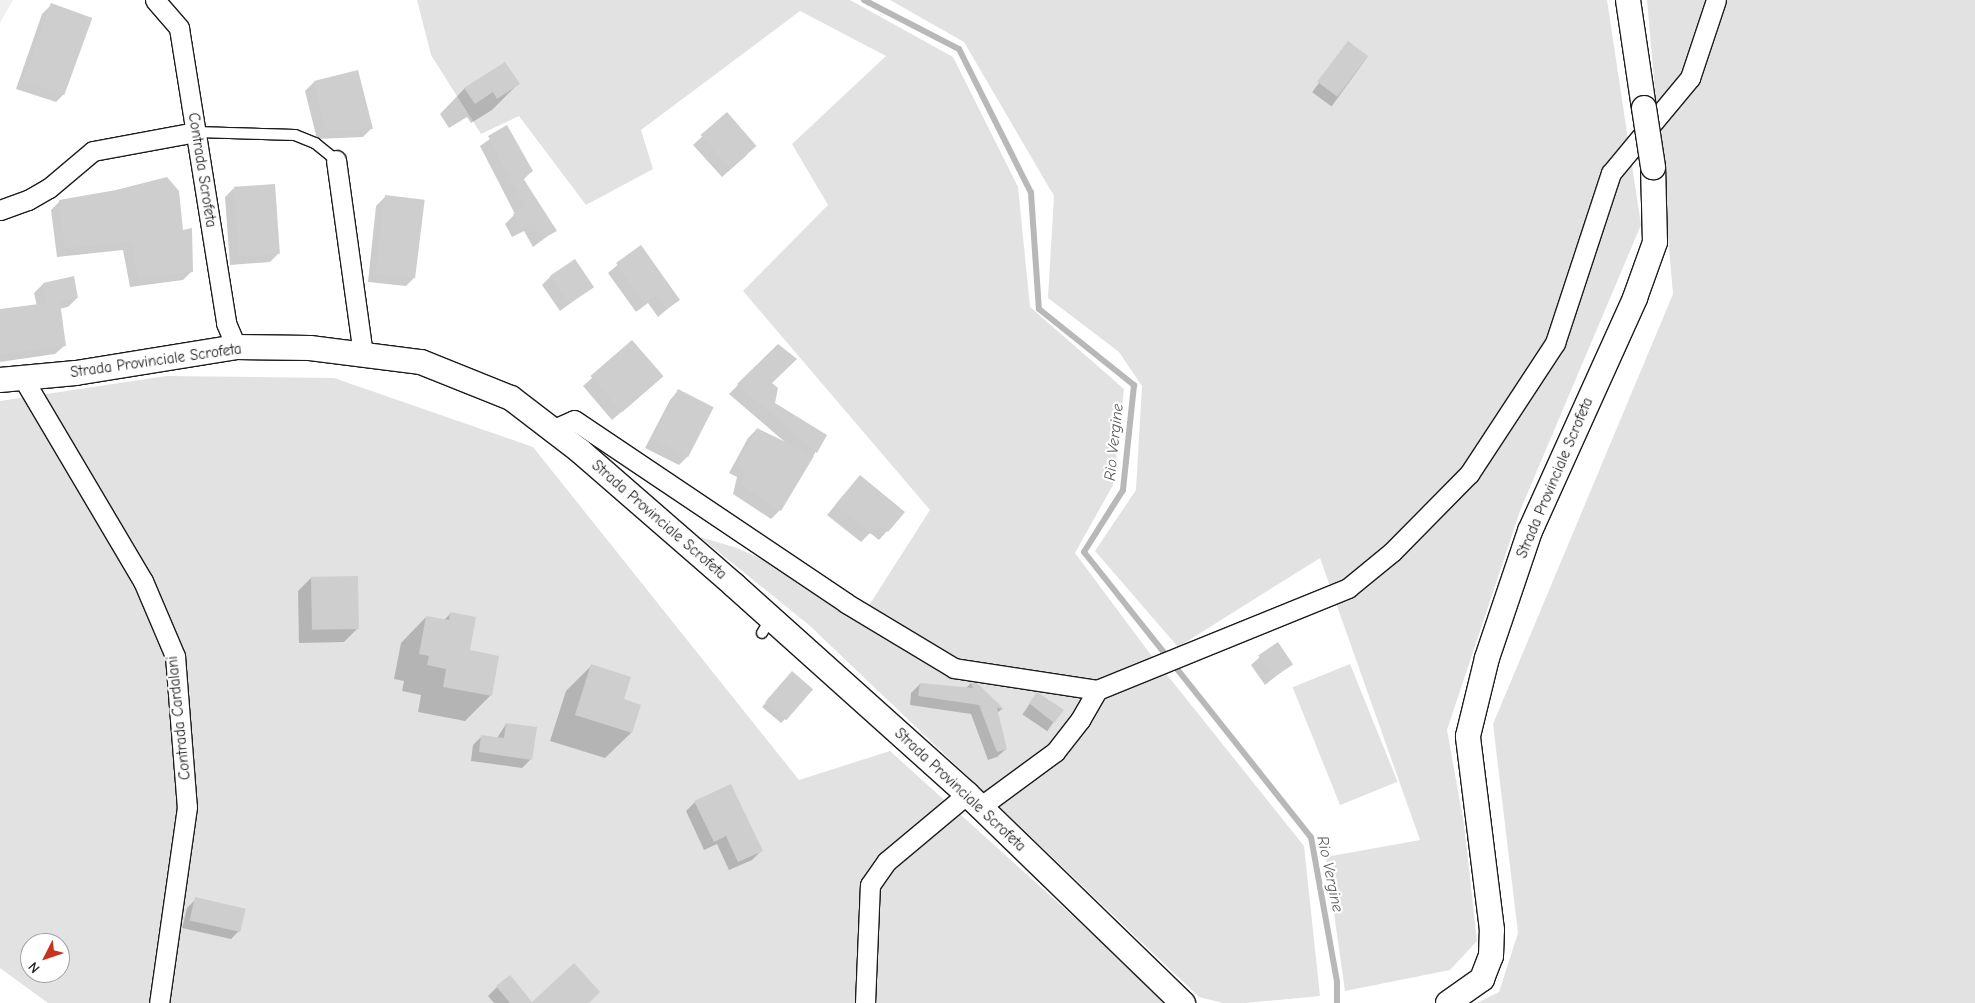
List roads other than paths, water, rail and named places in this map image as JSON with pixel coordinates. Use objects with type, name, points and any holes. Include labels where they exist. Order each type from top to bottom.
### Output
[{"type":"street","name":"Contrada Scrofeta","points":[[155,0],[179,28],[226,323],[236,347]]},
{"type":"street","name":"Strada Provinciale Scrofeta","points":[[1448,1003],[1482,978],[1491,956],[1492,930],[1468,736],[1487,658],[1530,531],[1635,298],[1655,242],[1653,167],[1628,0]]},
{"type":"street","points":[[552,430],[574,420],[846,603],[954,668],[1097,690],[1348,588],[1392,552],[1470,474],[1555,343],[1611,172],[1690,78],[1716,0]]},
{"type":"street","points":[[1,208],[49,188],[93,151],[196,132]]},
{"type":"street","points":[[336,160],[363,355]]},
{"type":"street","name":"Strada Provinciale Scrofeta","points":[[0,380],[24,380],[236,347],[310,348],[421,362],[511,398],[552,430],[767,626],[974,801],[1183,1003]]},
{"type":"street","name":"Contrada Cardalani","points":[[24,380],[143,581],[175,656],[187,807],[159,1003]]},
{"type":"street","points":[[866,1003],[870,885],[887,861],[974,801],[1055,752],[1080,720],[1097,690]]},
{"type":"lane","points":[[196,132],[295,135],[315,143],[336,160]]},
{"type":"waterway","name":"Rio Vergine","points":[[864,0],[959,49],[1031,193],[1039,309],[1134,385],[1123,490],[1084,552],[1311,837],[1337,982],[1337,1003]]}]
